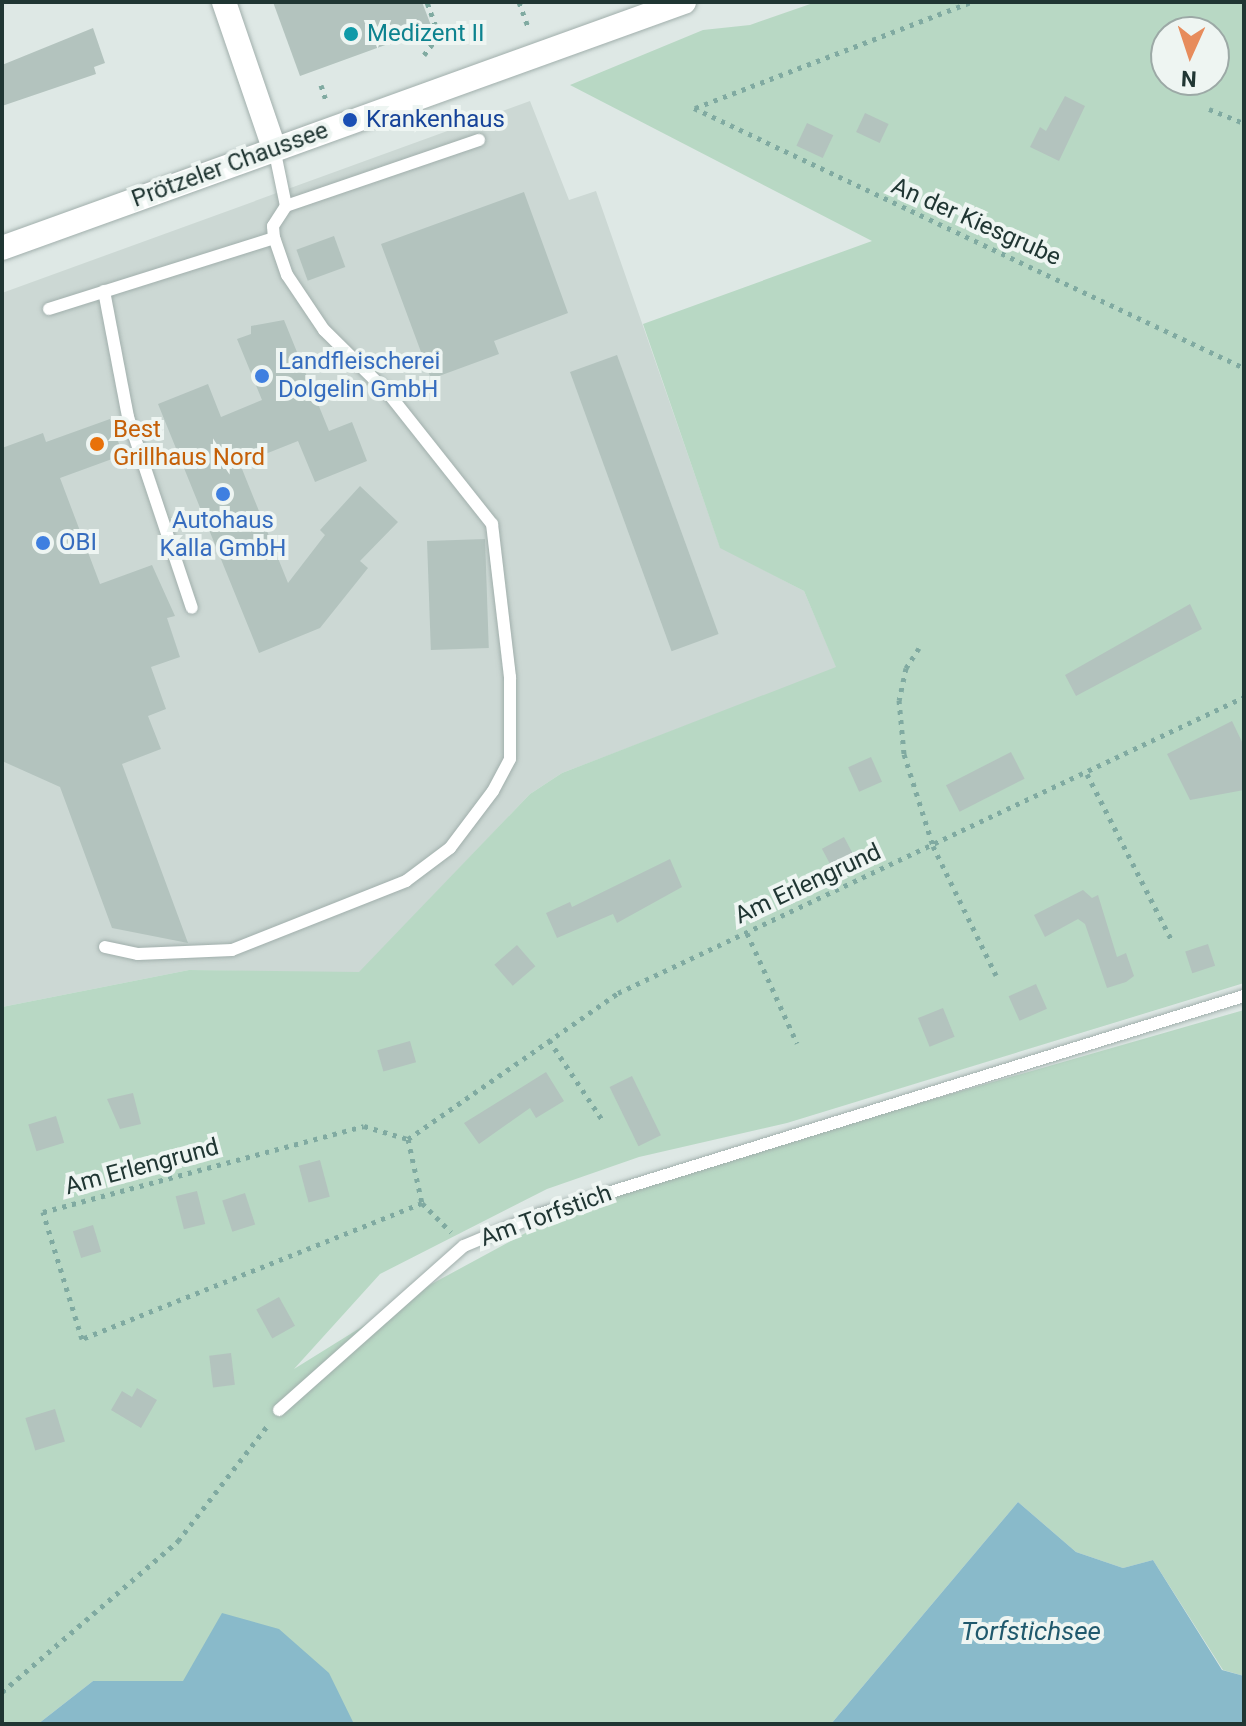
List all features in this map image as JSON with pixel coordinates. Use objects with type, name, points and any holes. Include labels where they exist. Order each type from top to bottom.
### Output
[{"type":"main road","points":[[224,2],[274,148]]},
{"type":"main road","name":"Prötzeler Chaussee","points":[[2,248],[684,2]]},
{"type":"lane","points":[[105,947],[138,954],[232,950],[406,881],[450,848],[493,791],[510,759],[510,677],[492,524],[389,394],[324,330],[287,275],[273,226],[286,206],[479,140]]},
{"type":"lane","points":[[274,148],[286,206]]},
{"type":"lane","points":[[49,309],[274,238]]},
{"type":"lane","points":[[104,291],[128,417],[192,608]]},
{"type":"lane","name":"Am Torfstich","points":[[279,1410],[464,1246],[540,1214],[1244,996]]},
{"type":"path","points":[[424,55],[439,35],[427,2]]},
{"type":"path","points":[[519,2],[529,29]]},
{"type":"path","name":"An der Kiesgrube","points":[[971,2],[694,108],[1244,368]]},
{"type":"path","points":[[321,85],[326,100]]},
{"type":"path","points":[[1209,109],[1244,123]]},
{"type":"path","points":[[919,648],[906,668],[898,726],[933,846],[996,975]]},
{"type":"path","name":"Am Erlengrund","points":[[422,1203],[82,1339],[43,1212],[364,1126],[408,1139],[618,993],[1087,774],[1244,697]]},
{"type":"path","points":[[1087,774],[1171,939]]},
{"type":"path","points":[[747,933],[797,1043]]},
{"type":"path","points":[[549,1040],[603,1121]]},
{"type":"path","points":[[408,1139],[422,1203],[464,1246]]},
{"type":"path","points":[[2,1692],[178,1541],[279,1410]]},
{"type":"shaded area","points":[[530,101],[569,200],[596,191],[720,547],[804,591],[837,668],[562,773],[530,794],[359,973],[189,970],[2,1007],[2,293]]},
{"type":"green space","points":[[816,2],[1244,2],[1244,983],[787,1123],[639,1157],[547,1189],[380,1274],[294,1369],[426,1287],[592,1197],[1244,1010],[1244,1676],[1223,1670],[1153,1560],[1123,1568],[1076,1552],[1018,1502],[831,1724],[317,1724],[183,1681],[93,1681],[38,1724],[2,1724],[2,1007],[189,970],[359,972],[530,794],[562,773],[836,667],[804,591],[720,548],[643,324],[872,241],[570,85],[703,30],[750,25]]},
{"type":"water","name":"Torfstichsee","points":[[1018,1502],[1076,1552],[1123,1568],[1153,1560],[1222,1670],[1244,1676],[1244,1724],[831,1724]]},
{"type":"water","points":[[222,1613],[279,1629],[329,1673],[354,1724],[38,1724],[93,1681],[183,1681]]},
{"type":"building","name":"Medizent II","points":[[273,2],[422,2],[432,28],[300,76]]},
{"type":"building","points":[[93,28],[105,63],[94,67],[96,74],[2,106],[2,65]]},
{"type":"building","points":[[1065,96],[1085,106],[1059,161],[1030,147],[1040,127],[1046,131]]},
{"type":"building","points":[[865,113],[889,124],[880,143],[856,132]]},
{"type":"building","points":[[807,123],[833,135],[823,158],[796,146]]},
{"type":"building","points":[[524,192],[568,313],[494,341],[499,354],[431,379],[381,244]]},
{"type":"building","points":[[334,236],[345,267],[308,281],[296,250]]},
{"type":"building","points":[[284,320],[329,431],[352,422],[367,461],[315,482],[298,441],[243,463],[238,459],[288,583],[325,535],[320,530],[360,486],[398,522],[360,561],[368,568],[320,628],[259,653],[158,404],[208,384],[221,417],[262,400],[237,339],[251,334],[251,326]]},
{"type":"building","points":[[617,355],[719,634],[672,651],[570,372]]},
{"type":"building","points":[[110,419],[123,455],[60,478],[100,584],[152,565],[175,616],[167,618],[180,657],[151,667],[166,709],[148,716],[161,749],[122,764],[188,943],[112,928],[60,787],[2,761],[2,448],[43,433],[46,442]]},
{"type":"building","points":[[485,539],[489,648],[431,650],[427,541]]},
{"type":"building","points":[[1190,604],[1202,629],[1076,696],[1065,675]]},
{"type":"building","points":[[1232,721],[1244,746],[1244,790],[1190,800],[1167,754]]},
{"type":"building","points":[[1011,752],[1025,779],[960,812],[946,785]]},
{"type":"building","points":[[871,757],[882,782],[859,792],[848,767]]},
{"type":"building","points":[[844,837],[855,858],[833,870],[822,849]]},
{"type":"building","points":[[670,859],[682,887],[617,923],[613,914],[557,938],[546,913],[570,902],[572,907]]},
{"type":"building","points":[[1083,890],[1092,898],[1098,895],[1117,957],[1126,953],[1134,976],[1126,982],[1107,988],[1085,924],[1078,919],[1045,937],[1034,915]]},
{"type":"building","points":[[1208,944],[1215,966],[1192,973],[1185,951]]},
{"type":"building","points":[[517,945],[535,966],[513,986],[494,965]]},
{"type":"building","points":[[1036,984],[1047,1009],[1020,1021],[1009,996]]},
{"type":"building","points":[[943,1008],[955,1037],[930,1047],[918,1018]]},
{"type":"building","points":[[410,1041],[416,1062],[383,1072],[377,1050]]},
{"type":"building","points":[[546,1072],[564,1101],[536,1118],[530,1108],[479,1144],[464,1123]]},
{"type":"building","points":[[632,1076],[661,1135],[638,1146],[610,1087]]},
{"type":"building","points":[[133,1093],[141,1124],[120,1129],[107,1099]]},
{"type":"building","points":[[56,1116],[64,1143],[36,1151],[28,1124]]},
{"type":"building","points":[[320,1160],[330,1197],[309,1202],[299,1166]]},
{"type":"building","points":[[197,1191],[205,1224],[184,1229],[176,1196]]},
{"type":"building","points":[[245,1193],[255,1224],[232,1232],[222,1200]]},
{"type":"building","points":[[93,1225],[101,1252],[81,1258],[73,1231]]},
{"type":"building","points":[[279,1297],[295,1326],[272,1338],[256,1310]]},
{"type":"building","points":[[231,1353],[235,1385],[213,1387],[209,1356]]},
{"type":"building","points":[[137,1388],[157,1400],[141,1428],[111,1410],[122,1391],[132,1397]]},
{"type":"building","points":[[55,1409],[65,1442],[35,1451],[25,1418]]},
{"type":"place","name":"Medizent II","points":[[351,34]]},
{"type":"place","name":"Krankenhaus","points":[[350,120]]},
{"type":"place","name":"Landfleischerei Dolgelin GmbH","points":[[262,376]]},
{"type":"place","name":"Best Grillhaus Nord","points":[[97,444]]},
{"type":"place","name":"Autohaus Kalla GmbH","points":[[223,494]]},
{"type":"place","name":"OBI","points":[[43,543]]}]
